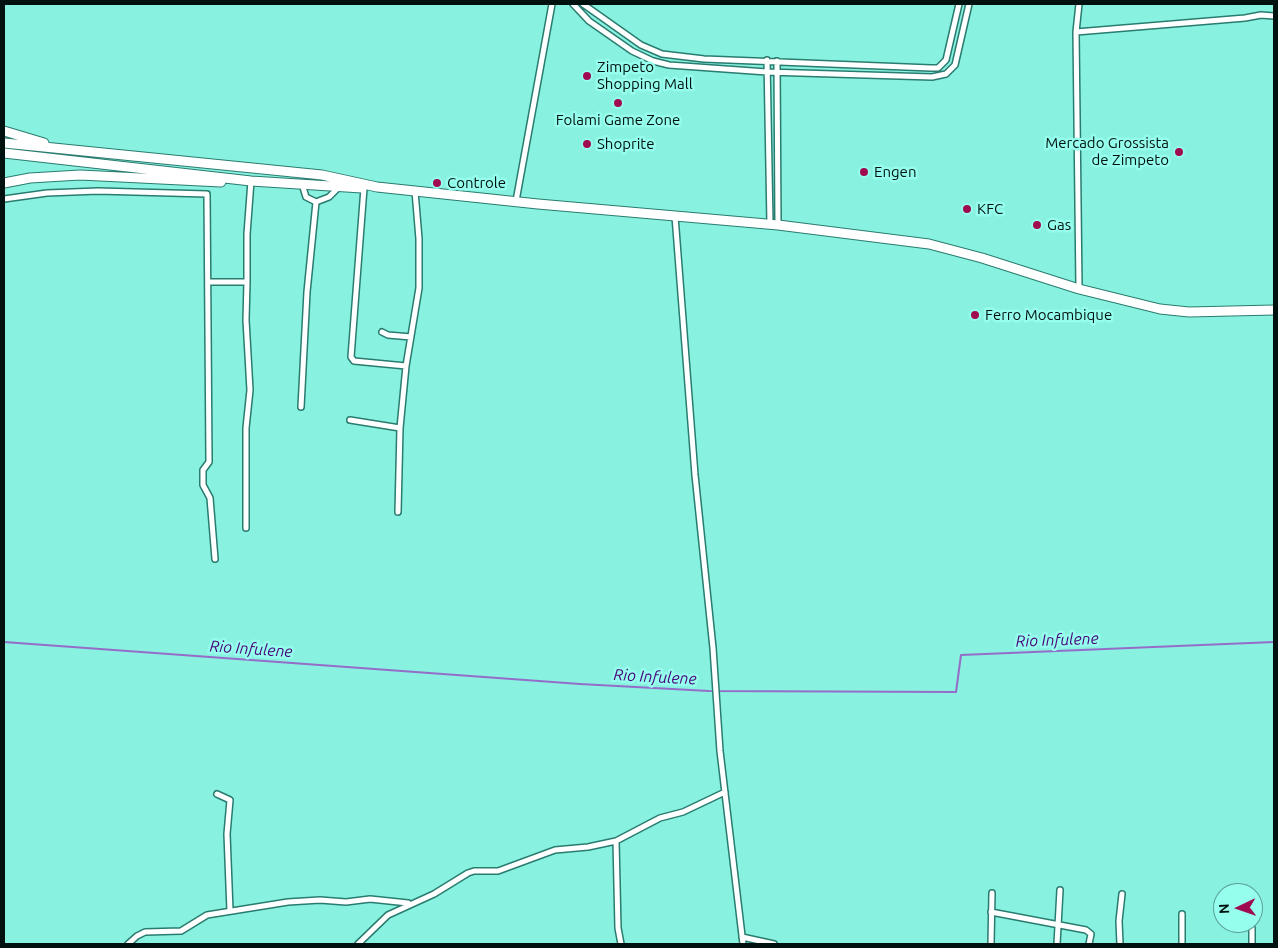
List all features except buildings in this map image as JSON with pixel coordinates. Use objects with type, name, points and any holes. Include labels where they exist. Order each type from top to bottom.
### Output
[{"type":"highway","points":[[4,131],[60,148]]},
{"type":"highway","points":[[4,143],[322,175],[377,187],[675,214],[929,244],[1134,304],[1173,311],[1274,310]]},
{"type":"highway","points":[[4,153],[250,180],[339,187],[377,187]]},
{"type":"highway","points":[[4,183],[30,178],[80,175],[232,183],[250,180]]},
{"type":"street","points":[[516,201],[552,4]]},
{"type":"street","points":[[572,4],[589,21],[612,38],[632,51],[653,61],[696,68],[932,77],[946,74],[955,65],[969,4]]},
{"type":"street","points":[[583,4],[641,45],[662,54],[696,59],[767,60],[938,68],[946,60],[948,54],[959,4]]},
{"type":"street","points":[[1078,4],[1076,32],[1079,289]]},
{"type":"street","points":[[1076,32],[1245,18],[1261,15],[1274,16]]},
{"type":"street","points":[[767,60],[774,225]]},
{"type":"street","points":[[774,225],[777,61]]},
{"type":"street","points":[[246,528],[246,428],[250,390],[246,320],[250,180]]},
{"type":"street","points":[[207,181],[209,462],[203,470],[203,485],[210,498],[215,559]]},
{"type":"street","points":[[302,184],[306,197],[316,202]]},
{"type":"street","points":[[316,202],[329,196],[339,187]]},
{"type":"street","points":[[364,188],[351,357],[354,361],[406,366]]},
{"type":"street","points":[[4,199],[47,193],[98,191],[207,194]]},
{"type":"street","points":[[398,512],[400,428],[406,366],[418,288],[419,240],[415,191]]},
{"type":"street","points":[[301,407],[307,292],[316,202]]},
{"type":"street","points":[[675,214],[695,475],[713,648],[725,792],[743,944]]},
{"type":"street","points":[[208,282],[247,282]]},
{"type":"street","points":[[382,332],[388,335],[411,336]]},
{"type":"street","points":[[350,420],[400,428]]},
{"type":"street","points":[[358,944],[379,921],[409,903],[434,894],[474,871],[498,871],[555,850],[588,847],[616,840],[660,818],[683,812],[725,792]]},
{"type":"street","points":[[217,794],[230,800],[227,834],[230,911]]},
{"type":"street","points":[[616,840],[618,928],[621,944]]},
{"type":"street","points":[[1056,944],[1059,926],[1060,890]]},
{"type":"street","points":[[991,944],[992,893]]},
{"type":"street","points":[[1120,944],[1119,921],[1122,894]]},
{"type":"street","points":[[128,944],[136,936],[145,932],[181,930],[201,917],[230,911],[309,901],[346,902],[370,899],[409,903]]},
{"type":"street","points":[[991,912],[1088,931],[1091,934],[1089,944]]},
{"type":"street","points":[[1182,914],[1182,944]]},
{"type":"street","points":[[742,937],[774,944]]},
{"type":"waterway","name":"Rio Infulene","points":[[4,642],[580,684],[709,691],[956,692],[961,655],[1274,642]]},
{"type":"place","name":"Zimpeto Shopping Mall","points":[[587,76]]},
{"type":"place","name":"Folami Game Zone","points":[[618,103]]},
{"type":"place","name":"Shoprite","points":[[587,144]]},
{"type":"place","name":"Mercado Grossista de Zimpeto","points":[[1179,152]]},
{"type":"place","name":"Engen","points":[[864,172]]},
{"type":"place","name":"Controle","points":[[437,183]]},
{"type":"place","name":"KFC","points":[[967,209]]},
{"type":"place","name":"Gas","points":[[1037,225]]},
{"type":"place","name":"Ferro Mocambique","points":[[975,315]]}]
